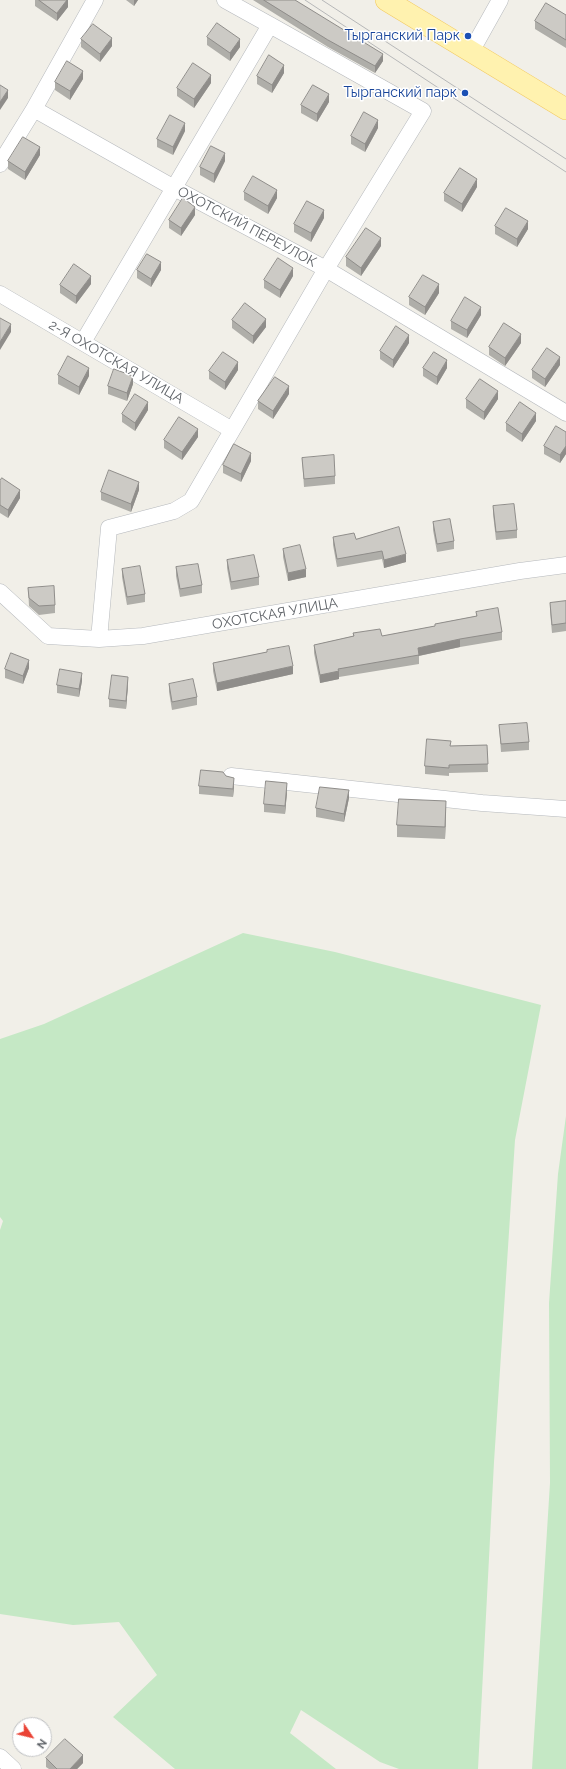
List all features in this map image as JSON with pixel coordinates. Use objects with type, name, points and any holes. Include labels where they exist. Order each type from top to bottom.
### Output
[{"type":"main road","points":[[386,0],[472,50],[566,108]]},
{"type":"street","points":[[0,164],[34,109],[95,0]]},
{"type":"street","points":[[98,639],[109,528],[174,511],[191,501],[326,269],[423,111],[225,0]]},
{"type":"street","points":[[472,50],[500,0]]},
{"type":"street","points":[[83,342],[270,25]]},
{"type":"street","name":"ОХОТСКИЙ ПЕРЕУЛОК","points":[[34,109],[174,188],[326,269],[566,413]]},
{"type":"street","name":"2-Я ОХОТСКАЯ УЛИЦА","points":[[0,294],[232,430]]},
{"type":"street","name":"ОХОТСКАЯ УЛИЦА","points":[[0,592],[48,636],[98,639],[143,636],[520,571],[566,565]]},
{"type":"street","points":[[231,776],[482,803],[566,809]]},
{"type":"street","points":[[0,1757],[13,1769]]},
{"type":"green space","points":[[243,933],[335,952],[541,1005],[515,1140],[494,1462],[478,1769],[399,1769],[380,1762],[301,1710],[290,1733],[336,1769],[175,1769],[113,1717],[157,1675],[119,1622],[73,1625],[0,1614],[0,1230],[3,1221],[0,1217],[0,1039],[44,1024]]},
{"type":"green space","points":[[566,1116],[566,1769],[532,1769],[550,1483],[549,1303],[558,1174]]},
{"type":"building","points":[[39,0],[67,0],[57,13]]},
{"type":"building","points":[[264,0],[295,0],[383,54],[375,66],[328,40]]},
{"type":"building","points":[[546,3],[566,15],[566,40],[535,21]]},
{"type":"building","points":[[217,23],[240,39],[230,53],[207,37]]},
{"type":"building","points":[[93,24],[112,38],[100,54],[81,39]]},
{"type":"building","points":[[269,55],[284,65],[272,85],[257,76]]},
{"type":"building","points":[[67,61],[83,71],[70,91],[55,82]]},
{"type":"building","points":[[193,63],[211,75],[194,99],[177,88]]},
{"type":"building","points":[[0,85],[8,90],[0,102]]},
{"type":"building","points":[[313,85],[329,94],[317,114],[301,105]]},
{"type":"building","points":[[364,112],[378,120],[365,144],[351,136]]},
{"type":"building","points":[[170,115],[185,123],[173,147],[157,139]]},
{"type":"building","points":[[23,137],[40,147],[25,172],[8,161]]},
{"type":"building","points":[[211,146],[225,153],[214,174],[200,167]]},
{"type":"building","points":[[460,168],[477,179],[462,204],[444,193]]},
{"type":"building","points":[[253,176],[277,190],[268,206],[244,192]]},
{"type":"building","points":[[183,198],[195,207],[181,228],[169,220]]},
{"type":"building","points":[[307,201],[324,210],[311,233],[294,224]]},
{"type":"building","points":[[506,208],[528,221],[517,239],[495,226]]},
{"type":"building","points":[[366,228],[381,238],[361,268],[346,257]]},
{"type":"building","points":[[147,254],[161,262],[151,279],[137,270]]},
{"type":"building","points":[[278,258],[293,268],[280,290],[264,280]]},
{"type":"building","points":[[74,264],[91,276],[76,296],[60,285]]},
{"type":"building","points":[[423,275],[439,284],[425,307],[409,297]]},
{"type":"building","points":[[465,297],[481,307],[467,330],[451,321]]},
{"type":"building","points":[[245,303],[266,319],[253,336],[232,320]]},
{"type":"building","points":[[0,318],[11,324],[0,342]]},
{"type":"building","points":[[504,323],[521,334],[505,358],[489,347]]},
{"type":"building","points":[[396,326],[409,335],[393,360],[380,351]]},
{"type":"building","points":[[547,348],[560,357],[545,379],[532,370]]},
{"type":"building","points":[[223,352],[238,362],[225,382],[209,371]]},
{"type":"building","points":[[434,352],[447,360],[437,377],[423,368]]},
{"type":"building","points":[[68,356],[89,368],[79,387],[58,375]]},
{"type":"building","points":[[114,369],[133,376],[127,393],[108,386]]},
{"type":"building","points":[[275,377],[289,386],[273,411],[258,401]]},
{"type":"building","points":[[480,379],[498,391],[484,412],[466,399]]},
{"type":"building","points":[[135,394],[148,402],[135,423],[122,414]]},
{"type":"building","points":[[520,402],[536,413],[522,434],[506,423]]},
{"type":"building","points":[[179,417],[198,429],[182,452],[164,440]]},
{"type":"building","points":[[556,426],[566,432],[566,446],[560,455],[544,446]]},
{"type":"building","points":[[234,444],[251,453],[241,474],[223,465]]},
{"type":"building","points":[[334,455],[335,476],[304,479],[302,458]]},
{"type":"building","points":[[109,470],[139,482],[131,504],[101,492]]},
{"type":"building","points":[[2,478],[20,490],[8,510],[0,505],[0,481]]},
{"type":"building","points":[[514,504],[517,530],[496,532],[493,506]]},
{"type":"building","points":[[450,519],[454,541],[437,544],[433,522]]},
{"type":"building","points":[[399,527],[406,554],[384,560],[382,551],[337,559],[333,537],[354,533],[356,539]]},
{"type":"building","points":[[300,545],[306,569],[288,573],[283,549]]},
{"type":"building","points":[[254,555],[259,577],[231,582],[227,560]]},
{"type":"building","points":[[198,564],[202,585],[180,589],[176,567]]},
{"type":"building","points":[[140,566],[145,594],[127,597],[122,569]]},
{"type":"building","points":[[54,586],[55,605],[39,606],[29,598],[28,588]]},
{"type":"building","points":[[566,601],[566,623],[552,625],[550,603]]},
{"type":"building","points":[[498,608],[502,632],[418,648],[419,655],[338,669],[339,671],[320,675],[314,645],[354,636],[353,633],[380,629],[382,636],[435,626],[435,624],[477,616],[476,612]]},
{"type":"building","points":[[289,646],[293,666],[217,683],[213,663]]},
{"type":"building","points":[[11,653],[29,660],[23,676],[5,669]]},
{"type":"building","points":[[60,669],[82,673],[79,689],[57,685]]},
{"type":"building","points":[[112,675],[128,677],[126,701],[109,699]]},
{"type":"building","points":[[193,679],[197,697],[172,702],[169,684]]},
{"type":"building","points":[[527,723],[529,742],[501,744],[499,725]]},
{"type":"building","points":[[427,739],[451,741],[450,746],[487,745],[488,764],[449,765],[449,768],[425,766]]},
{"type":"building","points":[[201,770],[223,772],[226,776],[234,778],[233,789],[199,786]]},
{"type":"building","points":[[266,781],[287,783],[285,806],[264,804]]},
{"type":"building","points":[[320,787],[349,790],[344,814],[316,808]]},
{"type":"building","points":[[399,799],[446,801],[445,827],[397,825]]},
{"type":"building","points":[[65,1739],[83,1755],[70,1769],[57,1769],[46,1758],[52,1757],[52,1752]]},
{"type":"tram line","points":[[305,0],[566,172]]},
{"type":"tram line","points":[[322,0],[566,159]]},
{"type":"place","name":"Тырганский Парк","points":[[468,36]]},
{"type":"place","name":"Тырганский парк","points":[[465,93]]}]
